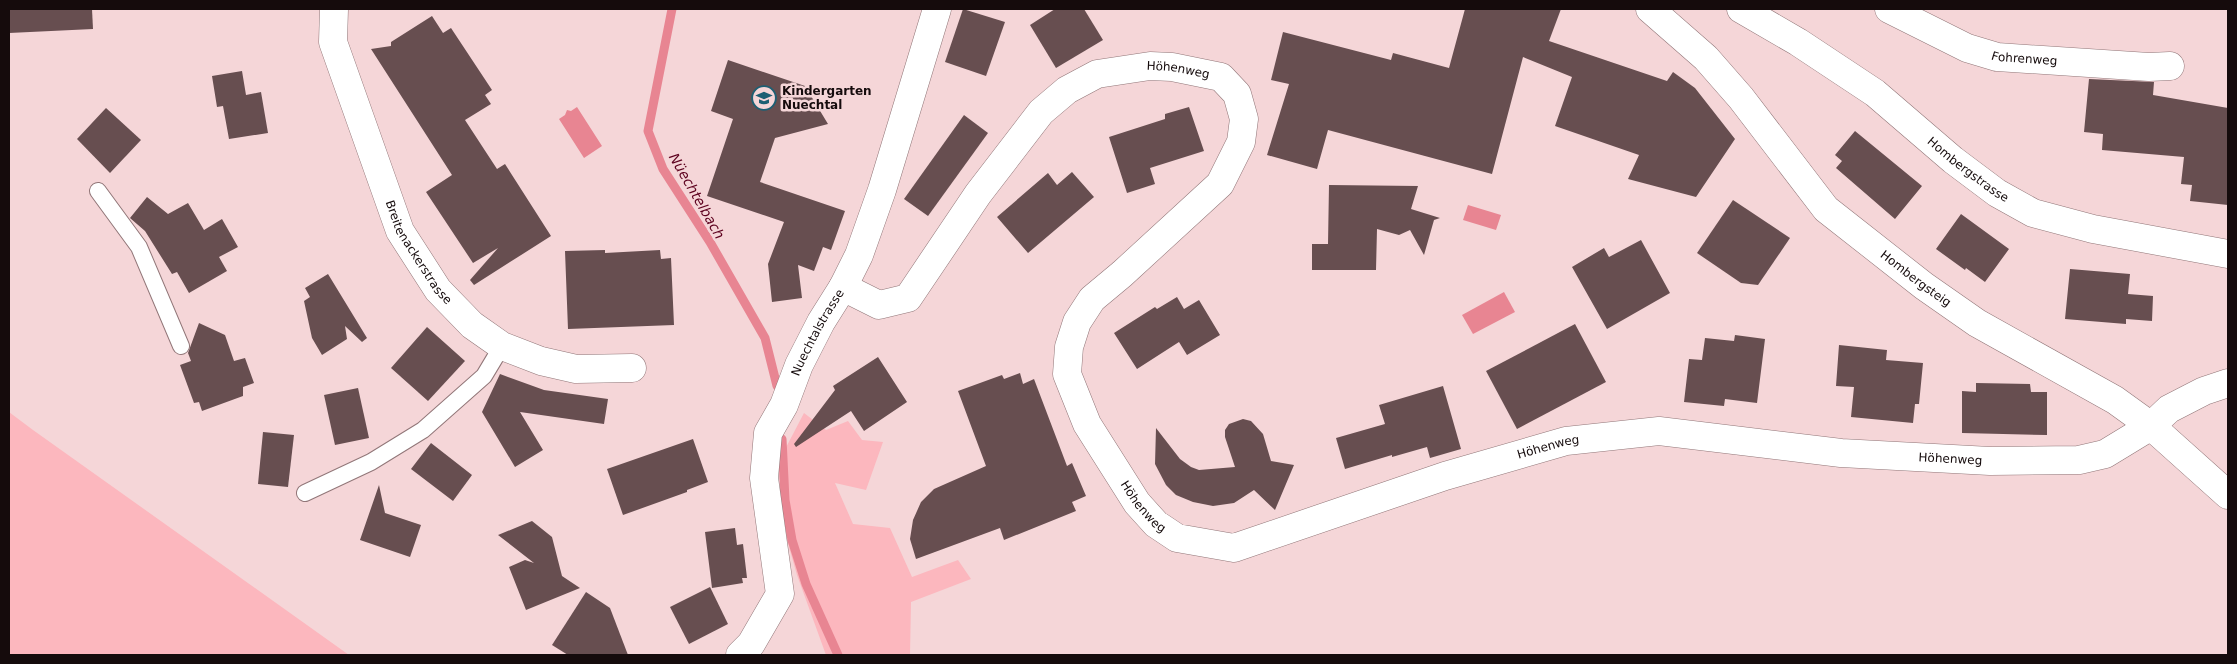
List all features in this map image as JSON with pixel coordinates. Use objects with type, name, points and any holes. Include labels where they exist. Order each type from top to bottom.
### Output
[{"type":"street","name":"Breitenackerstrasse","points":[[334,9],[333,42],[400,231],[438,290],[472,325],[502,346],[541,361],[576,369],[632,368]]},
{"type":"street","name":"Nuechtalstrasse","points":[[740,655],[751,644],[780,594],[764,478],[768,433],[784,404],[799,365],[812,339],[843,287],[859,255],[937,9]]},
{"type":"street","name":"Hombergsteig","points":[[1650,9],[1706,58],[1735,91],[1826,209],[1924,286],[1977,323],[2114,400],[2151,426],[2228,495]]},
{"type":"street","name":"Hombergstrasse","points":[[1741,9],[1798,42],[1875,92],[1996,193],[2033,213],[2093,229],[2228,254]]},
{"type":"street","name":"Fohrenweg","points":[[1889,9],[1967,48],[1998,57],[2149,67],[2170,66]]},
{"type":"street","name":"Höhenweg","points":[[843,287],[879,305],[908,298],[978,194],[1041,112],[1067,90],[1097,74],[1150,66],[1221,77],[1237,94],[1244,119],[1240,142],[1220,184],[1122,274],[1092,298],[1077,322],[1069,346],[1067,374],[1087,424],[1137,504],[1156,524],[1177,538],[1234,548],[1445,476],[1566,441],[1659,431],[1842,453],[1990,461],[2080,460],[2105,454],[2151,426],[2169,409],[2204,391],[2228,382]]},
{"type":"lane","points":[[98,191],[139,247],[181,346]]},
{"type":"lane","points":[[305,493],[371,462],[423,430],[484,376],[502,346]]},
{"type":"shaded area","points":[[577,107],[602,146],[584,158],[559,119],[565,115],[567,110],[571,111]]},
{"type":"shaded area","points":[[1468,205],[1501,215],[1496,230],[1463,220]]},
{"type":"shaded area","points":[[1504,292],[1515,312],[1473,334],[1462,315]]},
{"type":"shaded area","points":[[9,412],[33,430],[349,655],[9,655]]},
{"type":"shaded area","points":[[804,413],[826,430],[848,421],[862,440],[883,442],[866,490],[835,483],[853,524],[890,528],[912,577],[958,560],[971,579],[911,602],[910,655],[826,655],[797,575],[780,516],[781,457]]},
{"type":"building","points":[[9,9],[92,9],[93,29],[9,33]]},
{"type":"building","points":[[963,9],[1005,22],[986,76],[945,62]]},
{"type":"building","points":[[1055,9],[1084,9],[1103,40],[1056,68],[1030,25]]},
{"type":"building","points":[[1465,9],[1561,9],[1549,41],[1667,81],[1673,72],[1695,88],[1735,139],[1696,197],[1628,179],[1639,155],[1555,126],[1572,77],[1523,57],[1492,174],[1328,130],[1317,169],[1267,155],[1289,84],[1271,80],[1283,32],[1391,60],[1393,53],[1449,68]]},
{"type":"building","points":[[432,16],[443,33],[451,28],[492,90],[485,95],[491,104],[465,120],[497,169],[505,164],[551,236],[474,285],[470,280],[498,248],[473,263],[426,192],[452,175],[371,49],[391,46],[391,42]]},
{"type":"building","points":[[728,60],[805,86],[828,124],[775,138],[760,182],[845,211],[831,250],[823,247],[814,271],[798,265],[802,298],[772,302],[768,264],[784,222],[707,196],[733,119],[711,111]]},
{"type":"building","points":[[242,71],[246,95],[261,92],[268,133],[229,139],[223,106],[217,107],[212,76]]},
{"type":"building","points":[[2089,79],[2154,82],[2153,95],[2228,108],[2228,205],[2190,201],[2192,185],[2181,184],[2184,157],[2102,150],[2103,134],[2084,132]]},
{"type":"building","points":[[1189,107],[1204,151],[1150,168],[1155,184],[1127,193],[1109,137],[1165,119],[1165,114]]},
{"type":"building","points":[[106,108],[141,140],[110,173],[77,139]]},
{"type":"building","points":[[964,115],[988,133],[928,216],[904,199]]},
{"type":"building","points":[[1855,131],[1922,186],[1895,219],[1836,168],[1842,161],[1835,155]]},
{"type":"building","points":[[1072,172],[1094,197],[1028,253],[997,217],[1048,173],[1057,185]]},
{"type":"building","points":[[1329,185],[1418,186],[1411,209],[1440,218],[1434,220],[1424,255],[1410,230],[1399,235],[1377,229],[1376,270],[1312,270],[1312,244],[1328,244]]},
{"type":"building","points":[[147,197],[168,214],[188,203],[204,230],[222,219],[238,247],[219,257],[227,271],[189,293],[177,272],[172,274],[145,231],[130,218]]},
{"type":"building","points":[[1733,200],[1790,238],[1758,285],[1741,283],[1697,253]]},
{"type":"building","points":[[1961,214],[2009,249],[1985,282],[1936,249]]},
{"type":"building","points":[[1641,240],[1670,293],[1607,329],[1572,267],[1604,248],[1609,257]]},
{"type":"building","points":[[605,250],[605,253],[660,250],[661,259],[671,258],[674,325],[568,329],[565,251]]},
{"type":"building","points":[[2070,269],[2130,274],[2128,294],[2153,296],[2152,321],[2126,319],[2126,324],[2065,319]]},
{"type":"building","points":[[328,274],[367,338],[362,342],[345,326],[347,339],[322,355],[312,338],[304,301],[310,297],[305,288]]},
{"type":"building","points":[[1177,297],[1184,309],[1199,300],[1220,335],[1187,355],[1179,342],[1137,369],[1114,333],[1155,307],[1157,309]]},
{"type":"building","points":[[199,323],[225,335],[234,361],[245,358],[254,383],[243,387],[243,396],[202,411],[199,402],[194,403],[180,365],[191,361],[188,353]]},
{"type":"building","points":[[1575,324],[1606,382],[1517,429],[1486,371]]},
{"type":"building","points":[[427,327],[465,361],[428,401],[391,368]]},
{"type":"building","points":[[1735,335],[1765,339],[1757,403],[1725,399],[1724,406],[1684,402],[1689,359],[1702,360],[1705,338],[1734,341]]},
{"type":"building","points":[[1839,345],[1887,350],[1886,360],[1923,363],[1919,404],[1915,404],[1913,423],[1851,417],[1854,387],[1836,386]]},
{"type":"building","points":[[878,357],[907,402],[864,431],[851,411],[796,447],[794,444],[835,390],[833,386]]},
{"type":"building","points":[[1020,373],[1023,384],[1034,379],[1067,466],[1072,463],[1086,496],[1072,502],[1076,511],[1004,540],[1000,528],[916,559],[910,539],[913,520],[921,502],[934,489],[986,466],[958,391],[1002,375],[1004,379]]},
{"type":"building","points":[[500,374],[544,390],[608,399],[604,424],[520,412],[543,450],[515,467],[482,412]]},
{"type":"building","points":[[1976,383],[2030,384],[2031,392],[2047,392],[2047,435],[1962,433],[1962,391],[1976,392]]},
{"type":"building","points":[[1443,386],[1461,449],[1430,458],[1427,447],[1345,469],[1336,438],[1385,424],[1379,405]]},
{"type":"building","points":[[358,388],[369,438],[335,445],[324,395]]},
{"type":"building","points":[[1243,419],[1251,421],[1263,434],[1271,461],[1294,465],[1275,510],[1254,490],[1234,503],[1213,506],[1193,502],[1176,495],[1166,485],[1155,464],[1156,428],[1180,459],[1191,467],[1199,470],[1235,467],[1225,437],[1225,430],[1229,424]]},
{"type":"building","points":[[263,432],[294,435],[288,487],[258,484]]},
{"type":"building","points":[[693,439],[708,482],[687,490],[687,492],[623,515],[607,469]]},
{"type":"building","points":[[431,443],[472,475],[453,501],[411,469]]},
{"type":"building","points":[[379,485],[385,513],[421,525],[410,557],[360,540]]},
{"type":"building","points":[[532,521],[552,537],[562,576],[580,588],[526,610],[509,567],[525,560],[534,563],[498,535]]},
{"type":"building","points":[[735,528],[737,545],[743,544],[747,578],[742,578],[743,583],[712,588],[705,532]]},
{"type":"building","points":[[710,587],[728,624],[689,644],[670,607]]},
{"type":"building","points":[[586,592],[610,608],[628,655],[568,655],[552,645]]},
{"type":"waterway","name":"Nüechtelbach","points":[[672,9],[648,131],[663,169],[710,242],[765,338],[777,386]]},
{"type":"waterway","name":"Nüechtelbach","points":[[782,439],[785,500],[792,540],[806,584],[838,655]]},
{"type":"place","name":"Kindergarten Nuechtal","points":[[764,98]]}]
